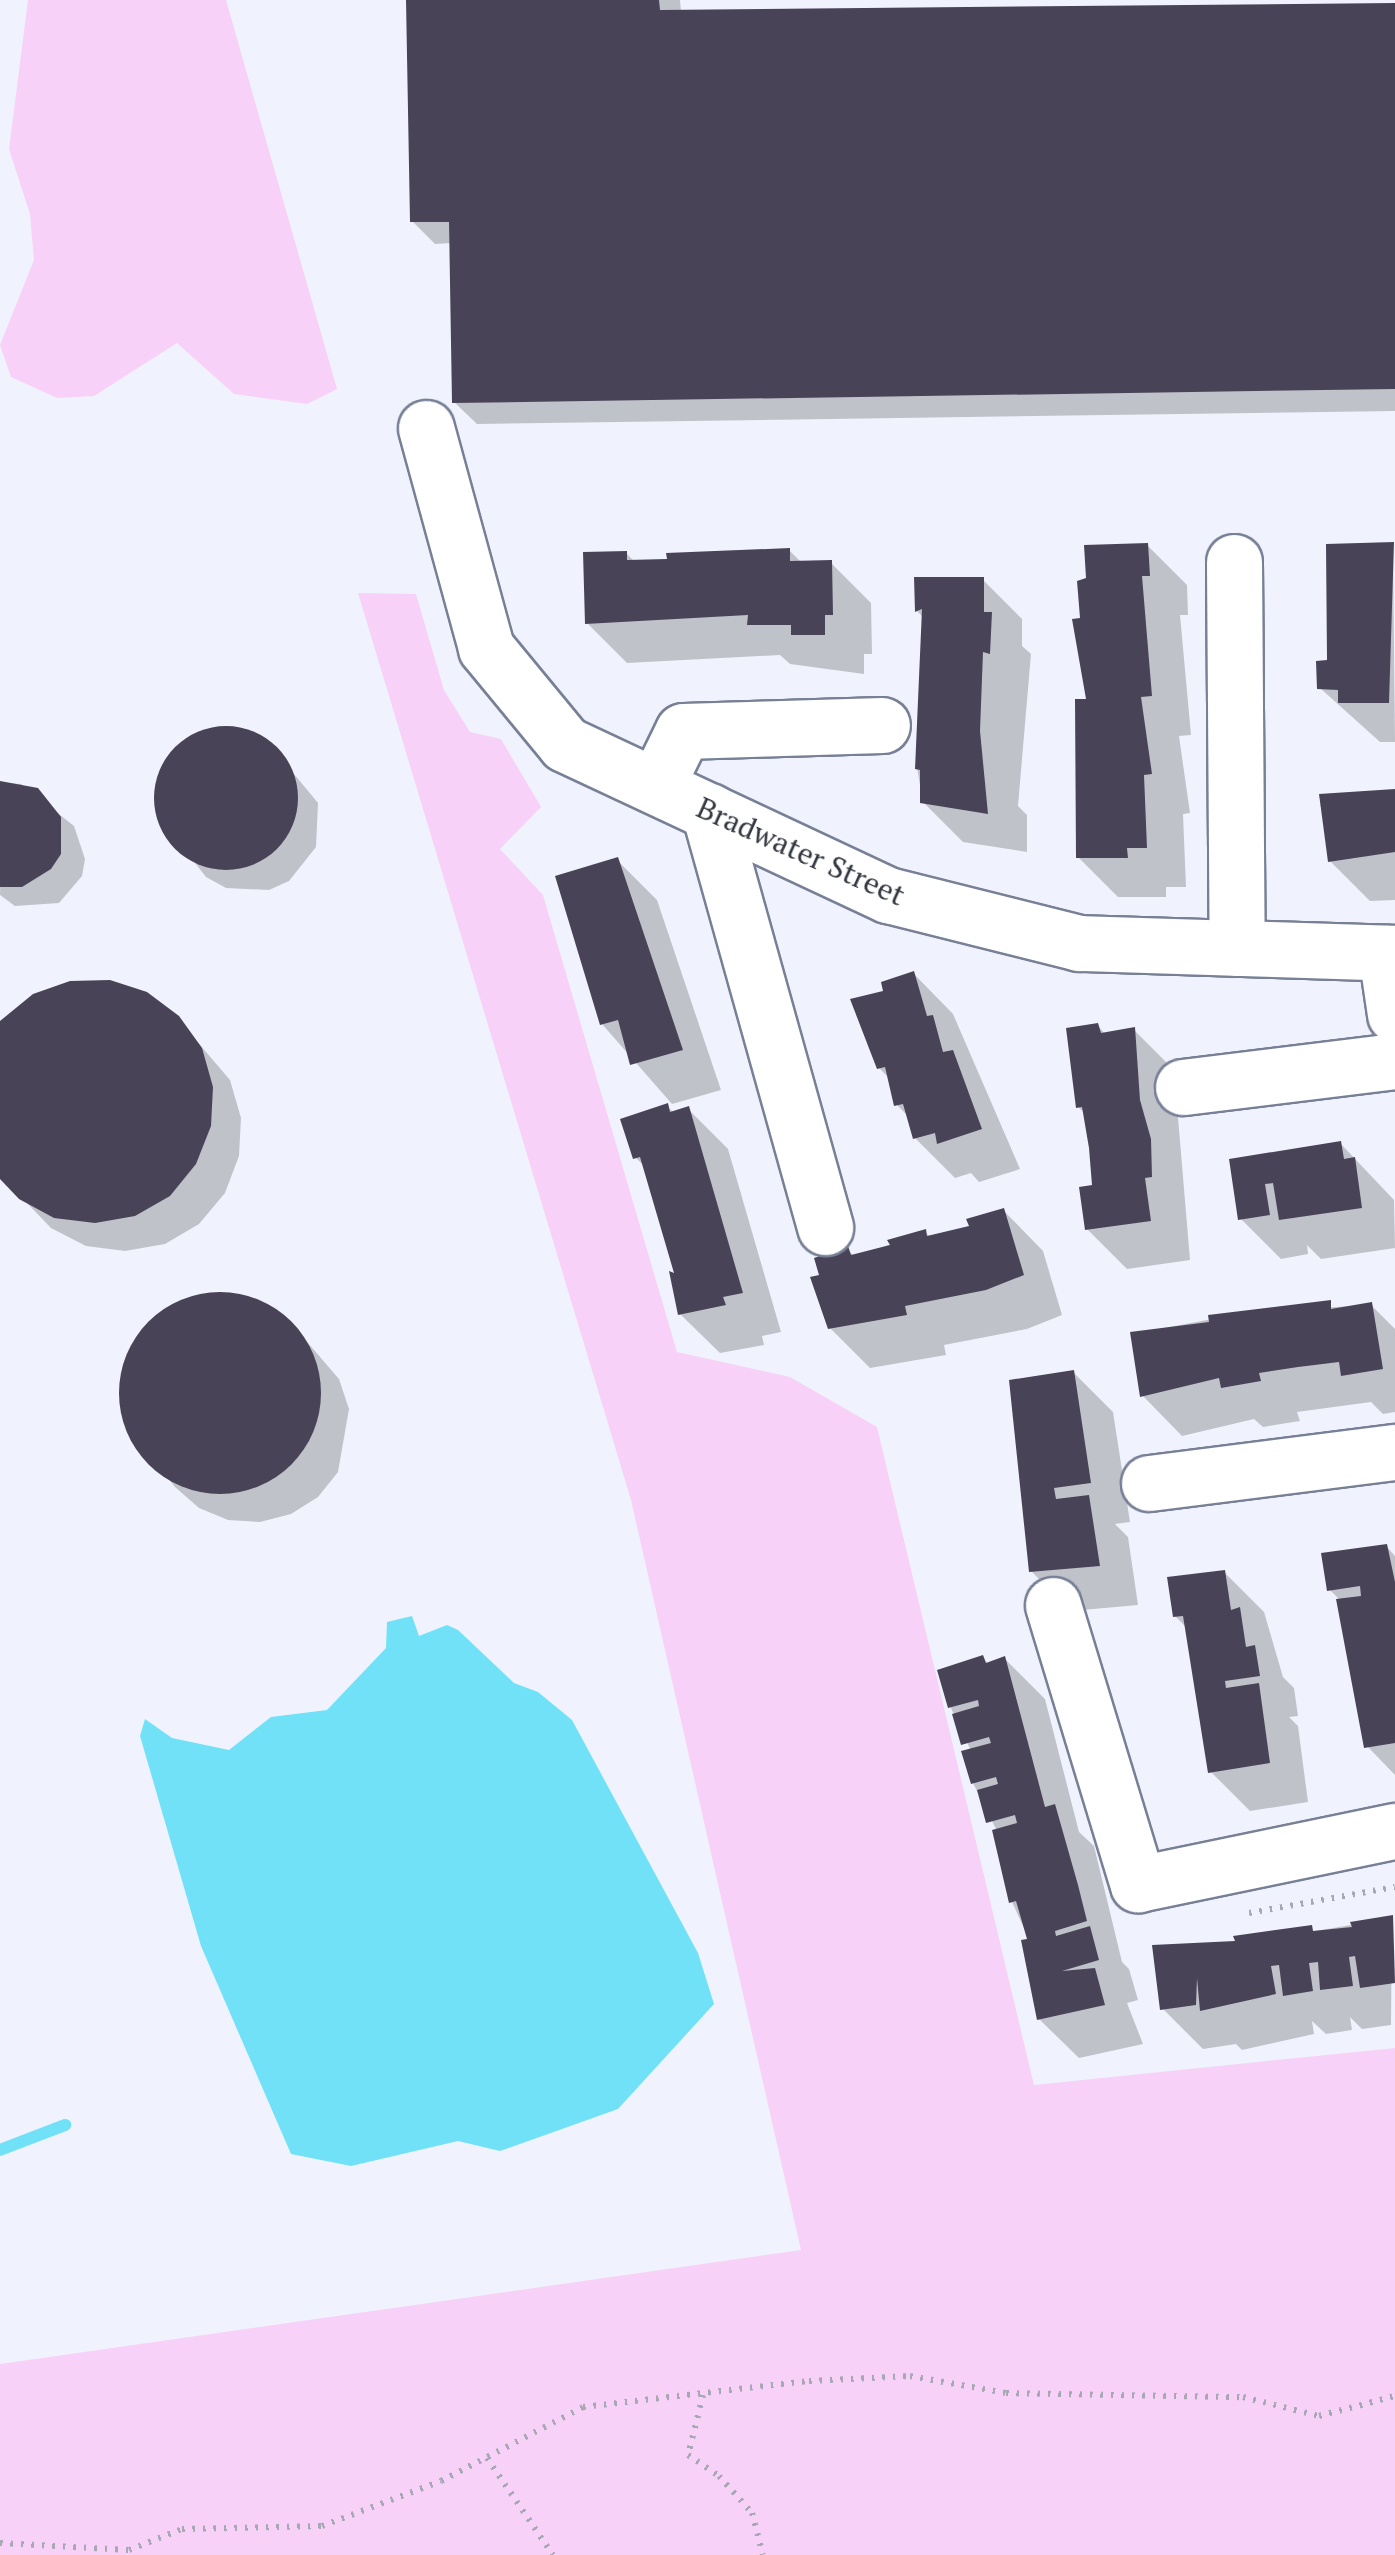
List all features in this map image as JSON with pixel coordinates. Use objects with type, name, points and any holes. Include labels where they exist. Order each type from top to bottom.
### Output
[{"type":"street","name":"Bradwater Street","points":[[426,428],[486,648],[565,744],[907,900],[1079,943],[1390,953]]},
{"type":"street","points":[[1234,562],[1237,948]]},
{"type":"street","points":[[656,786],[684,731],[882,725]]},
{"type":"street","points":[[709,811],[825,1228]]},
{"type":"street","points":[[1390,953],[1395,1014]]},
{"type":"street","points":[[1184,1087],[1395,1060]]},
{"type":"street","points":[[1149,1483],[1395,1452]]},
{"type":"street","points":[[1053,1605],[1138,1884],[1395,1831]]},
{"type":"path","points":[[0,2543],[129,2550],[182,2529],[322,2526],[487,2458],[583,2407],[703,2394],[910,2376],[1006,2393],[1114,2398],[1244,2397],[1319,2416],[1395,2396]]},
{"type":"path","points":[[703,2394],[688,2455],[720,2476],[752,2513],[763,2555]]},
{"type":"path","points":[[487,2458],[553,2555]]},
{"type":"shaded area","points":[[28,0],[226,0],[337,389],[307,404],[234,394],[177,343],[94,396],[57,398],[11,377],[0,345],[34,260],[30,214],[9,149]]},
{"type":"shaded area","points":[[358,593],[416,594],[444,690],[470,732],[501,739],[541,807],[500,849],[543,895],[677,1352],[790,1377],[877,1427],[1034,2085],[1395,2048],[1395,2555],[0,2555],[0,2364],[801,2250],[631,1500]]},
{"type":"water","points":[[412,1616],[419,1636],[447,1625],[458,1630],[514,1683],[538,1692],[572,1720],[698,1953],[714,2004],[618,2109],[500,2151],[458,2141],[351,2166],[291,2154],[201,1946],[140,1736],[145,1719],[172,1738],[229,1750],[271,1717],[327,1710],[386,1648],[387,1622]]},
{"type":"building","points":[[406,0],[659,0],[660,10],[1395,3],[1395,389],[452,403],[449,222],[410,222]]},
{"type":"building","points":[[1394,542],[1389,703],[1338,703],[1338,690],[1317,689],[1316,661],[1327,660],[1326,544]]},
{"type":"building","points":[[1148,543],[1150,576],[1142,576],[1152,696],[1141,697],[1152,774],[1144,775],[1147,848],[1127,848],[1128,858],[1076,858],[1075,699],[1086,699],[1072,619],[1080,618],[1077,581],[1086,578],[1084,545]]},
{"type":"building","points":[[790,548],[790,561],[832,560],[833,615],[825,615],[825,635],[791,635],[791,625],[747,625],[748,615],[585,624],[583,552],[627,551],[627,560],[667,559],[666,553]]},
{"type":"building","points":[[914,577],[984,577],[984,612],[992,612],[990,654],[983,652],[980,731],[988,814],[920,803],[920,770],[915,769],[922,609],[915,612]]},
{"type":"building","points":[[226,726],[254,731],[277,747],[293,770],[298,798],[293,826],[277,849],[254,865],[226,870],[198,865],[175,849],[159,826],[154,798],[159,770],[175,747],[198,731]]},
{"type":"building","points":[[0,781],[38,788],[61,817],[61,854],[51,869],[22,887],[0,887]]},
{"type":"building","points":[[1395,789],[1395,852],[1328,862],[1319,794]]},
{"type":"building","points":[[618,857],[683,1050],[630,1065],[618,1020],[600,1025],[555,876]]},
{"type":"building","points":[[914,971],[927,1016],[933,1015],[943,1052],[953,1050],[982,1129],[937,1144],[935,1133],[913,1139],[903,1104],[894,1106],[885,1067],[877,1069],[850,999],[883,991],[881,982]]},
{"type":"building","points":[[110,980],[147,992],[179,1016],[202,1048],[213,1087],[211,1126],[196,1164],[170,1196],[135,1216],[95,1223],[54,1218],[19,1199],[0,1179],[0,1021],[33,994],[70,981]]},
{"type":"building","points":[[1098,1023],[1101,1033],[1135,1027],[1140,1100],[1151,1139],[1152,1177],[1145,1178],[1151,1221],[1085,1230],[1079,1187],[1092,1185],[1089,1148],[1082,1107],[1076,1108],[1066,1028]]},
{"type":"building","points":[[668,1103],[670,1112],[689,1106],[743,1293],[723,1297],[726,1305],[678,1315],[669,1271],[674,1273],[640,1157],[633,1159],[620,1119]]},
{"type":"building","points":[[1341,1141],[1344,1159],[1355,1157],[1362,1208],[1279,1220],[1273,1183],[1265,1184],[1270,1215],[1238,1220],[1229,1159]]},
{"type":"building","points":[[1004,1208],[1024,1275],[986,1290],[905,1306],[907,1315],[828,1329],[810,1277],[819,1275],[814,1258],[848,1246],[851,1255],[890,1245],[887,1240],[926,1229],[927,1236],[969,1226],[966,1219]]},
{"type":"building","points":[[220,1292],[259,1300],[291,1322],[313,1354],[321,1393],[313,1432],[291,1464],[259,1486],[220,1494],[181,1486],[149,1464],[127,1432],[119,1393],[127,1354],[149,1322],[181,1300]]},
{"type":"building","points":[[1331,1300],[1331,1309],[1372,1302],[1383,1369],[1341,1376],[1339,1362],[1259,1373],[1261,1381],[1221,1388],[1219,1378],[1140,1397],[1130,1332],[1209,1322],[1208,1315]]},
{"type":"building","points":[[1074,1370],[1091,1483],[1054,1488],[1056,1499],[1089,1495],[1100,1566],[1029,1572],[1009,1380]]},
{"type":"building","points":[[1387,1544],[1395,1582],[1395,1743],[1364,1748],[1336,1599],[1361,1596],[1360,1586],[1327,1591],[1321,1553]]},
{"type":"building","points":[[1225,1570],[1231,1610],[1240,1607],[1246,1647],[1255,1645],[1260,1676],[1225,1681],[1226,1688],[1259,1683],[1270,1763],[1208,1773],[1183,1616],[1173,1617],[1167,1577]]},
{"type":"building","points":[[983,1655],[986,1663],[1005,1656],[1045,1807],[1055,1804],[1078,1885],[1087,1921],[1055,1931],[1056,1936],[1090,1926],[1099,1960],[1062,1971],[1095,1968],[1105,2005],[1037,2020],[1021,1940],[1027,1939],[1016,1901],[1009,1903],[992,1830],[1017,1823],[1015,1815],[986,1823],[977,1790],[998,1784],[996,1777],[971,1784],[961,1751],[991,1743],[989,1737],[961,1745],[952,1714],[979,1706],[978,1700],[948,1708],[937,1670]]},
{"type":"building","points":[[1393,1915],[1395,1983],[1360,1988],[1355,1956],[1349,1957],[1353,1986],[1320,1990],[1318,1962],[1309,1963],[1313,1991],[1283,1996],[1279,1965],[1271,1966],[1276,1994],[1200,2011],[1197,1978],[1196,2005],[1160,2010],[1152,1945],[1235,1941],[1233,1936],[1312,1925],[1313,1931],[1352,1927],[1350,1922]]},
{"type":"waterway","points":[[0,2150],[65,2125]]}]
